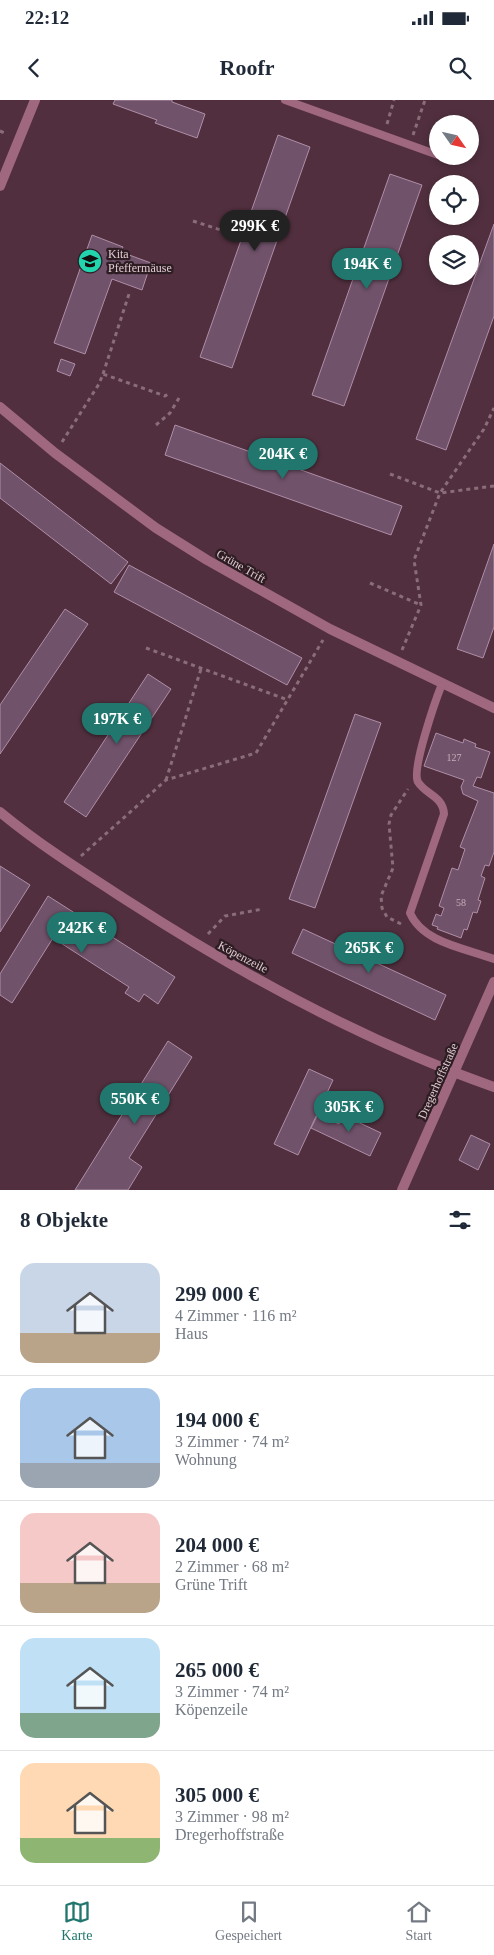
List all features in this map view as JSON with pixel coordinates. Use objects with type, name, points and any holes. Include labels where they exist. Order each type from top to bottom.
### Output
[{"type":"street","points":[[0,186],[35,100]]},
{"type":"street","name":"Grüne Trift","points":[[0,407],[55,453],[156,528],[207,560],[330,629],[494,708]]},
{"type":"street","name":"Köpenzeile","points":[[0,812],[71,865],[198,946],[311,1007],[455,1074],[494,1087]]},
{"type":"street","name":"Dregerhoffstraße","points":[[402,1190],[455,1074],[494,982]]},
{"type":"lane","points":[[285,100],[429,152]]},
{"type":"lane","points":[[442,684],[434,704],[416,773],[421,786],[441,802],[444,814],[410,912],[419,928],[432,936],[494,959]]},
{"type":"path","points":[[386,137],[388,116],[394,100]]},
{"type":"path","points":[[410,145],[425,100]]},
{"type":"path","points":[[193,221],[227,232]]},
{"type":"path","points":[[55,453],[99,384],[129,294]]},
{"type":"path","points":[[102,374],[165,396],[168,394]]},
{"type":"path","points":[[156,425],[170,413],[179,398]]},
{"type":"path","points":[[397,661],[421,605],[414,560],[440,493],[484,429],[494,408]]},
{"type":"path","points":[[390,474],[440,493],[494,486]]},
{"type":"path","points":[[370,583],[421,605]]},
{"type":"path","points":[[71,865],[166,780],[256,753],[330,629]]},
{"type":"path","points":[[146,648],[288,700]]},
{"type":"path","points":[[166,780],[201,669]]},
{"type":"path","points":[[416,773],[410,786],[391,814],[389,824],[393,868],[381,896],[382,908],[387,917],[395,922],[419,928]]},
{"type":"path","points":[[198,946],[225,916],[263,909]]},
{"type":"building","points":[[115,100],[172,100],[172,102],[205,114],[197,138],[155,123],[157,120],[113,104]]},
{"type":"building","points":[[278,135],[310,147],[232,368],[200,357]]},
{"type":"building","points":[[390,174],[422,185],[344,406],[312,395]]},
{"type":"building","points":[[494,224],[494,316],[446,450],[416,439],[472,285],[479,285],[479,265]]},
{"type":"building","points":[[92,235],[123,247],[121,252],[151,263],[142,290],[112,279],[85,354],[54,343]]},
{"type":"building","points":[[61,359],[75,364],[70,376],[57,371]]},
{"type":"building","points":[[175,425],[402,506],[391,535],[165,455]]},
{"type":"building","points":[[0,463],[128,562],[111,584],[0,498]]},
{"type":"building","points":[[494,544],[494,627],[483,658],[457,649]]},
{"type":"building","points":[[129,565],[302,658],[287,685],[114,592]]},
{"type":"building","points":[[65,609],[88,624],[0,754],[0,705]]},
{"type":"building","points":[[148,674],[171,689],[86,817],[64,802]]},
{"type":"building","points":[[355,714],[381,723],[315,908],[289,899]]},
{"type":"building","points":[[436,733],[463,743],[464,739],[476,744],[475,747],[490,752],[481,778],[477,777],[473,786],[494,793],[494,852],[489,866],[485,865],[481,876],[485,878],[478,900],[481,901],[477,913],[473,912],[467,930],[464,929],[461,938],[437,929],[438,927],[432,925],[436,914],[441,916],[444,908],[439,906],[452,868],[458,870],[465,849],[460,847],[478,801],[463,794],[461,787],[464,780],[424,766]]},
{"type":"building","points":[[0,866],[30,885],[0,932]]},
{"type":"building","points":[[48,896],[175,977],[158,1004],[144,994],[139,1002],[125,993],[129,987],[53,938],[12,1003],[0,995],[0,974]]},
{"type":"building","points":[[303,929],[446,995],[435,1020],[292,953]]},
{"type":"building","points":[[168,1041],[192,1057],[129,1158],[142,1167],[128,1190],[75,1190]]},
{"type":"building","points":[[309,1069],[333,1080],[298,1155],[274,1144]]},
{"type":"building","points":[[318,1114],[339,1124],[343,1115],[381,1133],[370,1156],[311,1128]]},
{"type":"building","points":[[471,1135],[490,1144],[478,1170],[459,1160]]},
{"type":"place","name":"Kita Pfeffermäuse","points":[[90,261]]}]
